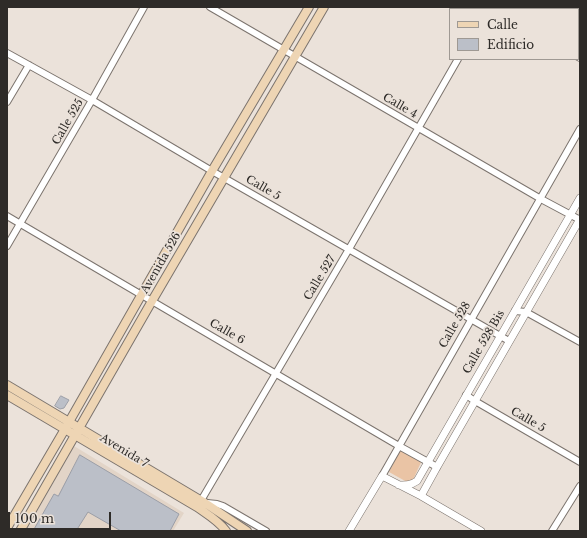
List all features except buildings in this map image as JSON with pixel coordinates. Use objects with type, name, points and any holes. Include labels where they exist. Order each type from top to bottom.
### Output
[{"type":"main road","name":"Avenida 526","points":[[7,528],[67,426],[212,171],[309,7]]},
{"type":"main road","name":"Avenida 526","points":[[20,531],[152,301],[324,7]]},
{"type":"main road","name":"Avenida 7","points":[[7,385],[67,426]]},
{"type":"main road","name":"Avenida 7","points":[[7,395],[77,431],[247,531]]},
{"type":"main road","name":"Avenida 7","points":[[201,503],[226,531]]},
{"type":"street","name":"Calle 525","points":[[7,246],[144,7]]},
{"type":"street","name":"Calle 4","points":[[210,7],[540,199],[580,220]]},
{"type":"street","name":"Calle 5","points":[[7,53],[92,100],[224,178],[509,341]]},
{"type":"street","name":"Calle 527","points":[[201,503],[457,60]]},
{"type":"street","points":[[7,102],[29,65]]},
{"type":"street","name":"Calle 528","points":[[349,531],[382,476],[580,129]]},
{"type":"street","name":"Calle 528 Bis","points":[[399,485],[413,484],[417,481],[580,198]]},
{"type":"street","name":"Calle 6","points":[[7,216],[437,467]]},
{"type":"street","name":"Calle 528 Bis","points":[[421,496],[580,220]]},
{"type":"street","points":[[516,311],[526,312],[580,342]]},
{"type":"street","name":"Calle 5","points":[[466,395],[580,462]]},
{"type":"street","points":[[382,476],[421,496],[481,531]]},
{"type":"street","points":[[552,531],[580,486]]},
{"type":"street","name":"Avenida 7","points":[[201,503],[223,506],[266,531]]},
{"type":"shaded area","points":[[74,446],[184,513],[173,531],[26,531]]},
{"type":"shaded area","points":[[401,449],[422,460],[413,480],[407,482],[389,472]]}]
